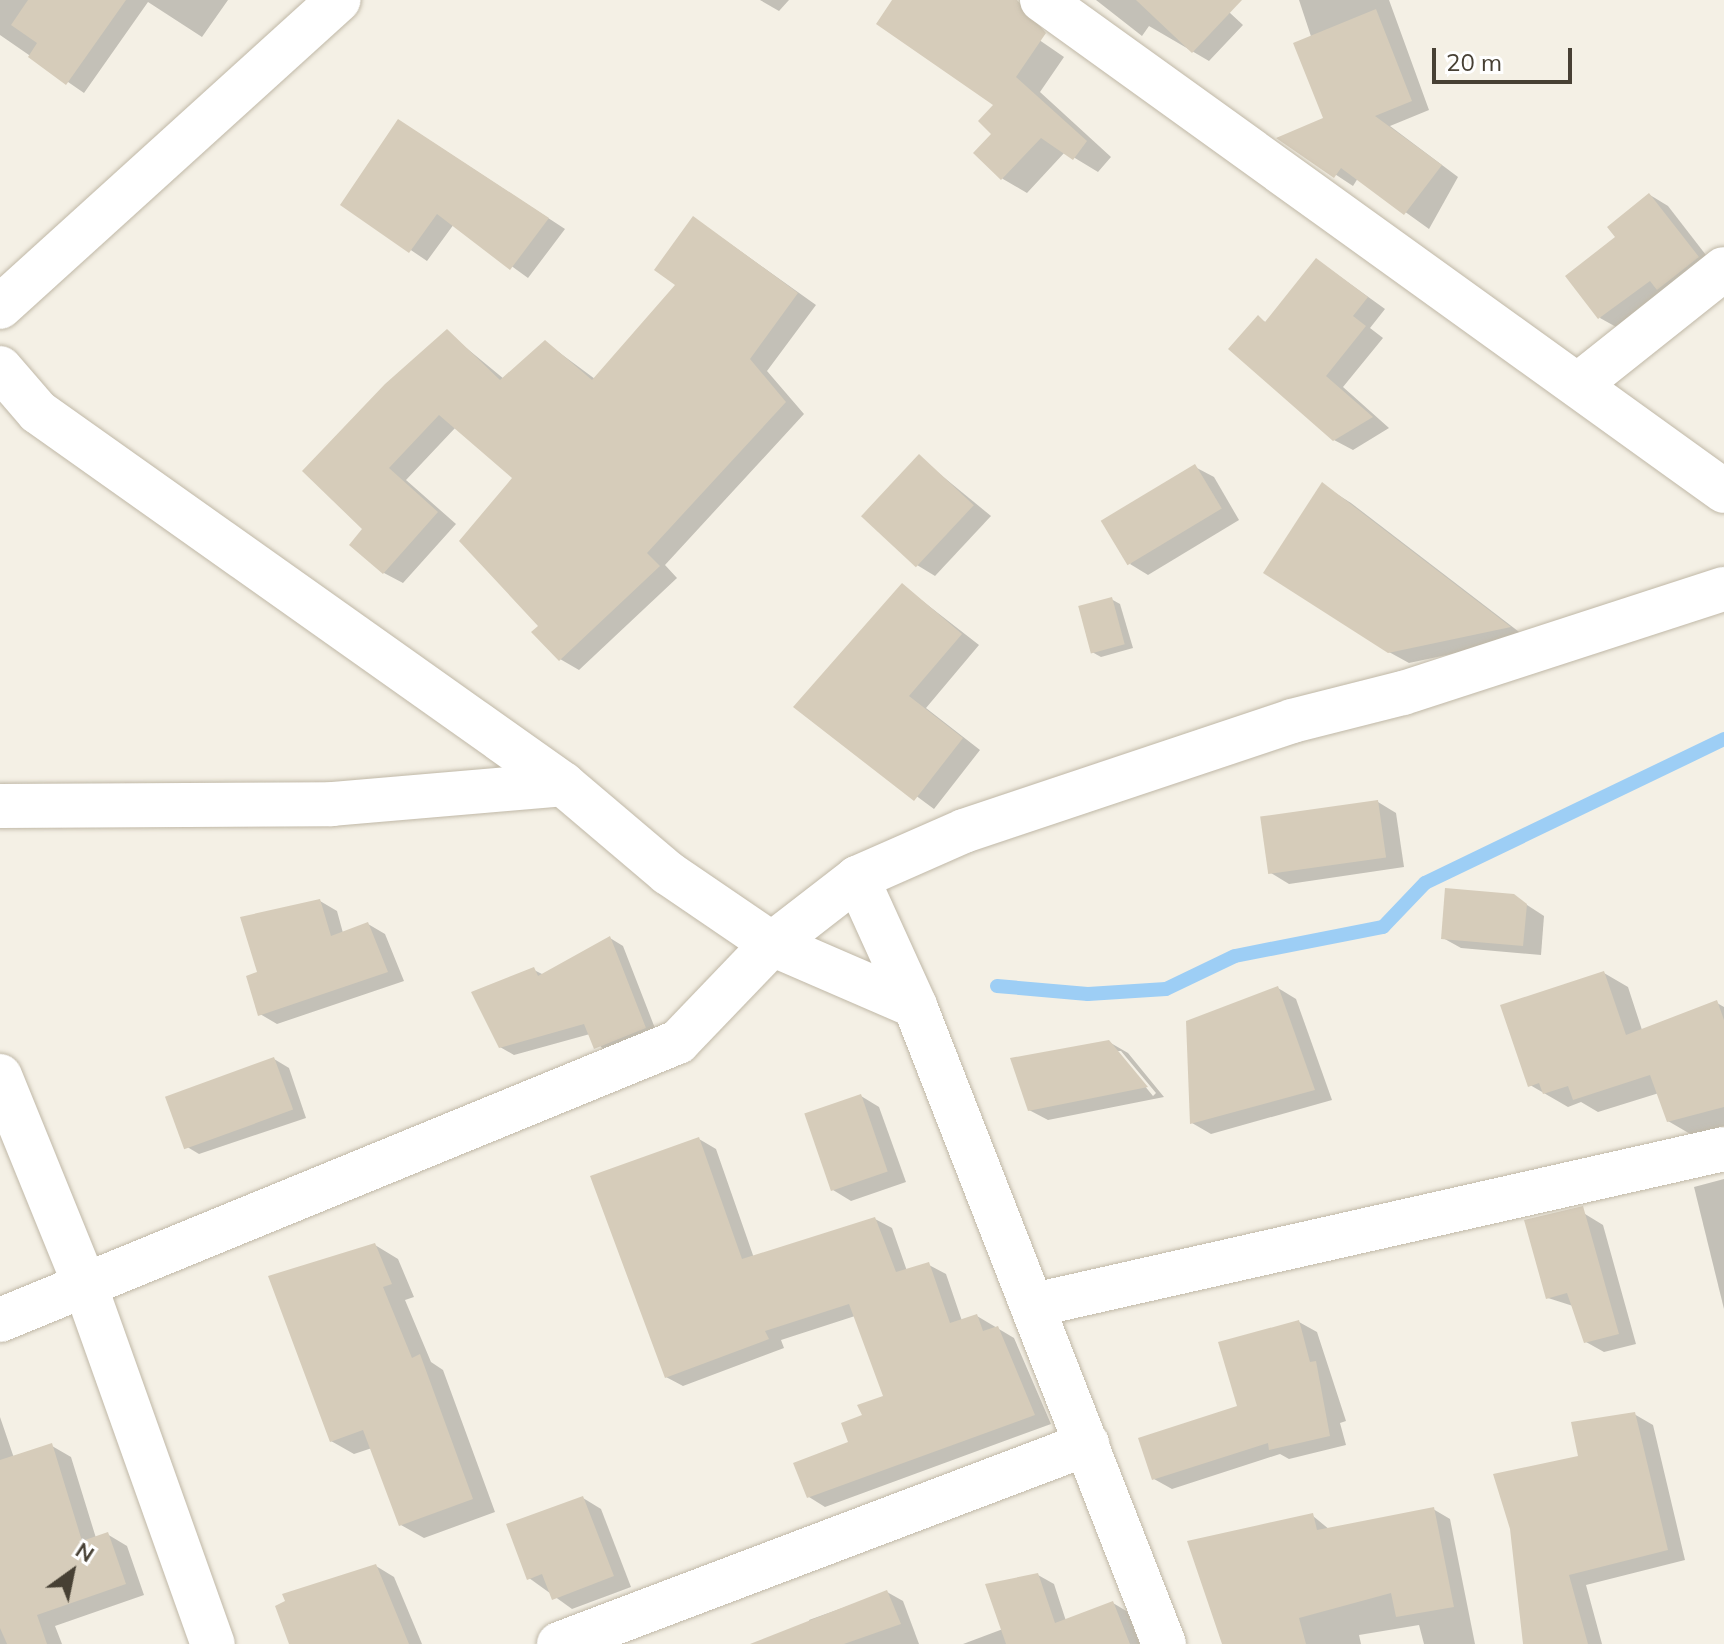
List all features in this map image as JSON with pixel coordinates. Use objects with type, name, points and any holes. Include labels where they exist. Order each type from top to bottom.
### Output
[{"type":"street","points":[[0,307],[339,0]]},
{"type":"street","points":[[1042,0],[1724,491]]},
{"type":"street","points":[[1578,385],[1724,269]]},
{"type":"street","points":[[0,368],[38,412],[563,784],[668,873],[772,944],[915,1006]]},
{"type":"street","points":[[0,1320],[86,1288],[678,1042],[772,944],[857,878],[964,831],[1292,721],[1403,693],[1724,589]]},
{"type":"street","points":[[0,806],[332,804],[563,784]]},
{"type":"street","points":[[857,878],[915,1006],[1164,1644]]},
{"type":"street","points":[[0,1076],[86,1288],[213,1644]]},
{"type":"street","points":[[1034,1305],[1724,1149]]},
{"type":"street","points":[[559,1644],[1087,1444]]},
{"type":"building","points":[[28,0],[126,0],[66,85],[28,57],[37,43],[11,25]]},
{"type":"building","points":[[892,0],[1017,0],[1046,33],[1016,77],[1087,141],[1073,160],[1041,138],[1001,180],[973,153],[991,134],[978,121],[993,105],[876,24]]},
{"type":"building","points":[[1136,0],[1242,0],[1192,53]]},
{"type":"building","points":[[1376,9],[1412,101],[1375,116],[1442,165],[1404,215],[1341,168],[1334,178],[1276,138],[1323,118],[1293,43]]},
{"type":"building","points":[[398,119],[549,218],[510,270],[437,214],[409,253],[340,205]]},
{"type":"building","points":[[1649,193],[1699,257],[1657,290],[1650,281],[1598,319],[1565,276],[1615,237],[1607,227]]},
{"type":"building","points":[[693,216],[798,293],[750,359],[786,402],[647,553],[660,566],[559,661],[531,632],[538,626],[459,541],[512,478],[439,415],[389,468],[438,512],[383,574],[349,545],[362,529],[302,471],[385,384],[447,329],[500,380],[545,340],[592,380],[675,285],[654,270]]},
{"type":"building","points":[[1316,258],[1368,297],[1353,316],[1366,326],[1326,376],[1373,417],[1333,441],[1228,349],[1258,315],[1265,322]]},
{"type":"building","points":[[919,454],[974,505],[916,567],[861,516]]},
{"type":"building","points":[[1195,464],[1222,509],[1127,565],[1101,521]]},
{"type":"building","points":[[1322,482],[1511,627],[1388,653],[1263,573]]},
{"type":"building","points":[[902,583],[962,634],[909,696],[963,738],[914,801],[793,707]]},
{"type":"building","points":[[1112,597],[1125,644],[1091,653],[1078,606]]},
{"type":"building","points":[[1378,800],[1386,857],[1268,874],[1260,817]]},
{"type":"building","points":[[1445,888],[1514,894],[1527,904],[1523,946],[1441,939]]},
{"type":"building","points":[[320,899],[331,936],[368,922],[388,972],[258,1016],[246,976],[257,972],[240,917]]},
{"type":"building","points":[[610,936],[646,1028],[594,1049],[584,1024],[499,1048],[471,992],[534,967],[538,976]]},
{"type":"building","points":[[1604,971],[1626,1035],[1717,1000],[1724,1020],[1724,1107],[1667,1122],[1650,1075],[1573,1100],[1568,1086],[1543,1094],[1539,1083],[1528,1087],[1500,1005]]},
{"type":"building","points":[[1278,986],[1315,1090],[1190,1124],[1186,1021]]},
{"type":"building","points":[[1109,1040],[1148,1087],[1028,1111],[1010,1058]]},
{"type":"building","points":[[274,1057],[293,1110],[184,1149],[165,1097]]},
{"type":"building","points":[[861,1094],[888,1172],[831,1191],[804,1114]]},
{"type":"building","points":[[699,1137],[742,1259],[875,1217],[896,1272],[929,1262],[950,1323],[977,1314],[983,1331],[998,1326],[1035,1415],[807,1498],[793,1463],[848,1442],[841,1423],[862,1415],[857,1405],[883,1396],[849,1304],[765,1331],[769,1339],[665,1378],[590,1176]]},
{"type":"building","points":[[1583,1206],[1619,1334],[1584,1343],[1567,1293],[1546,1299],[1524,1220]]},
{"type":"building","points":[[375,1243],[392,1284],[383,1287],[412,1358],[420,1354],[473,1499],[399,1526],[363,1430],[330,1442],[268,1276]]},
{"type":"building","points":[[1299,1320],[1310,1362],[1316,1361],[1330,1436],[1269,1450],[1268,1443],[1152,1480],[1138,1438],[1237,1406],[1218,1342]]},
{"type":"building","points":[[1635,1412],[1668,1550],[1569,1575],[1588,1644],[1523,1644],[1510,1529],[1493,1474],[1578,1456],[1571,1422]]},
{"type":"building","points":[[52,1443],[82,1541],[108,1532],[126,1584],[37,1615],[47,1644],[7,1644],[0,1628],[0,1460]]},
{"type":"building","points":[[583,1496],[614,1576],[552,1600],[542,1574],[527,1580],[506,1524]]},
{"type":"building","points":[[1434,1507],[1454,1607],[1396,1617],[1391,1593],[1299,1618],[1306,1644],[1222,1644],[1187,1541],[1313,1513],[1317,1530]]},
{"type":"building","points":[[376,1564],[409,1644],[289,1644],[275,1606],[285,1601],[282,1594]]},
{"type":"building","points":[[1038,1573],[1055,1623],[1113,1601],[1130,1644],[1006,1644],[985,1584]]},
{"type":"building","points":[[887,1590],[901,1624],[844,1644],[750,1644]]},
{"type":"waterway","points":[[997,986],[1088,994],[1166,989],[1235,956],[1383,927],[1425,883],[1724,739]]}]
